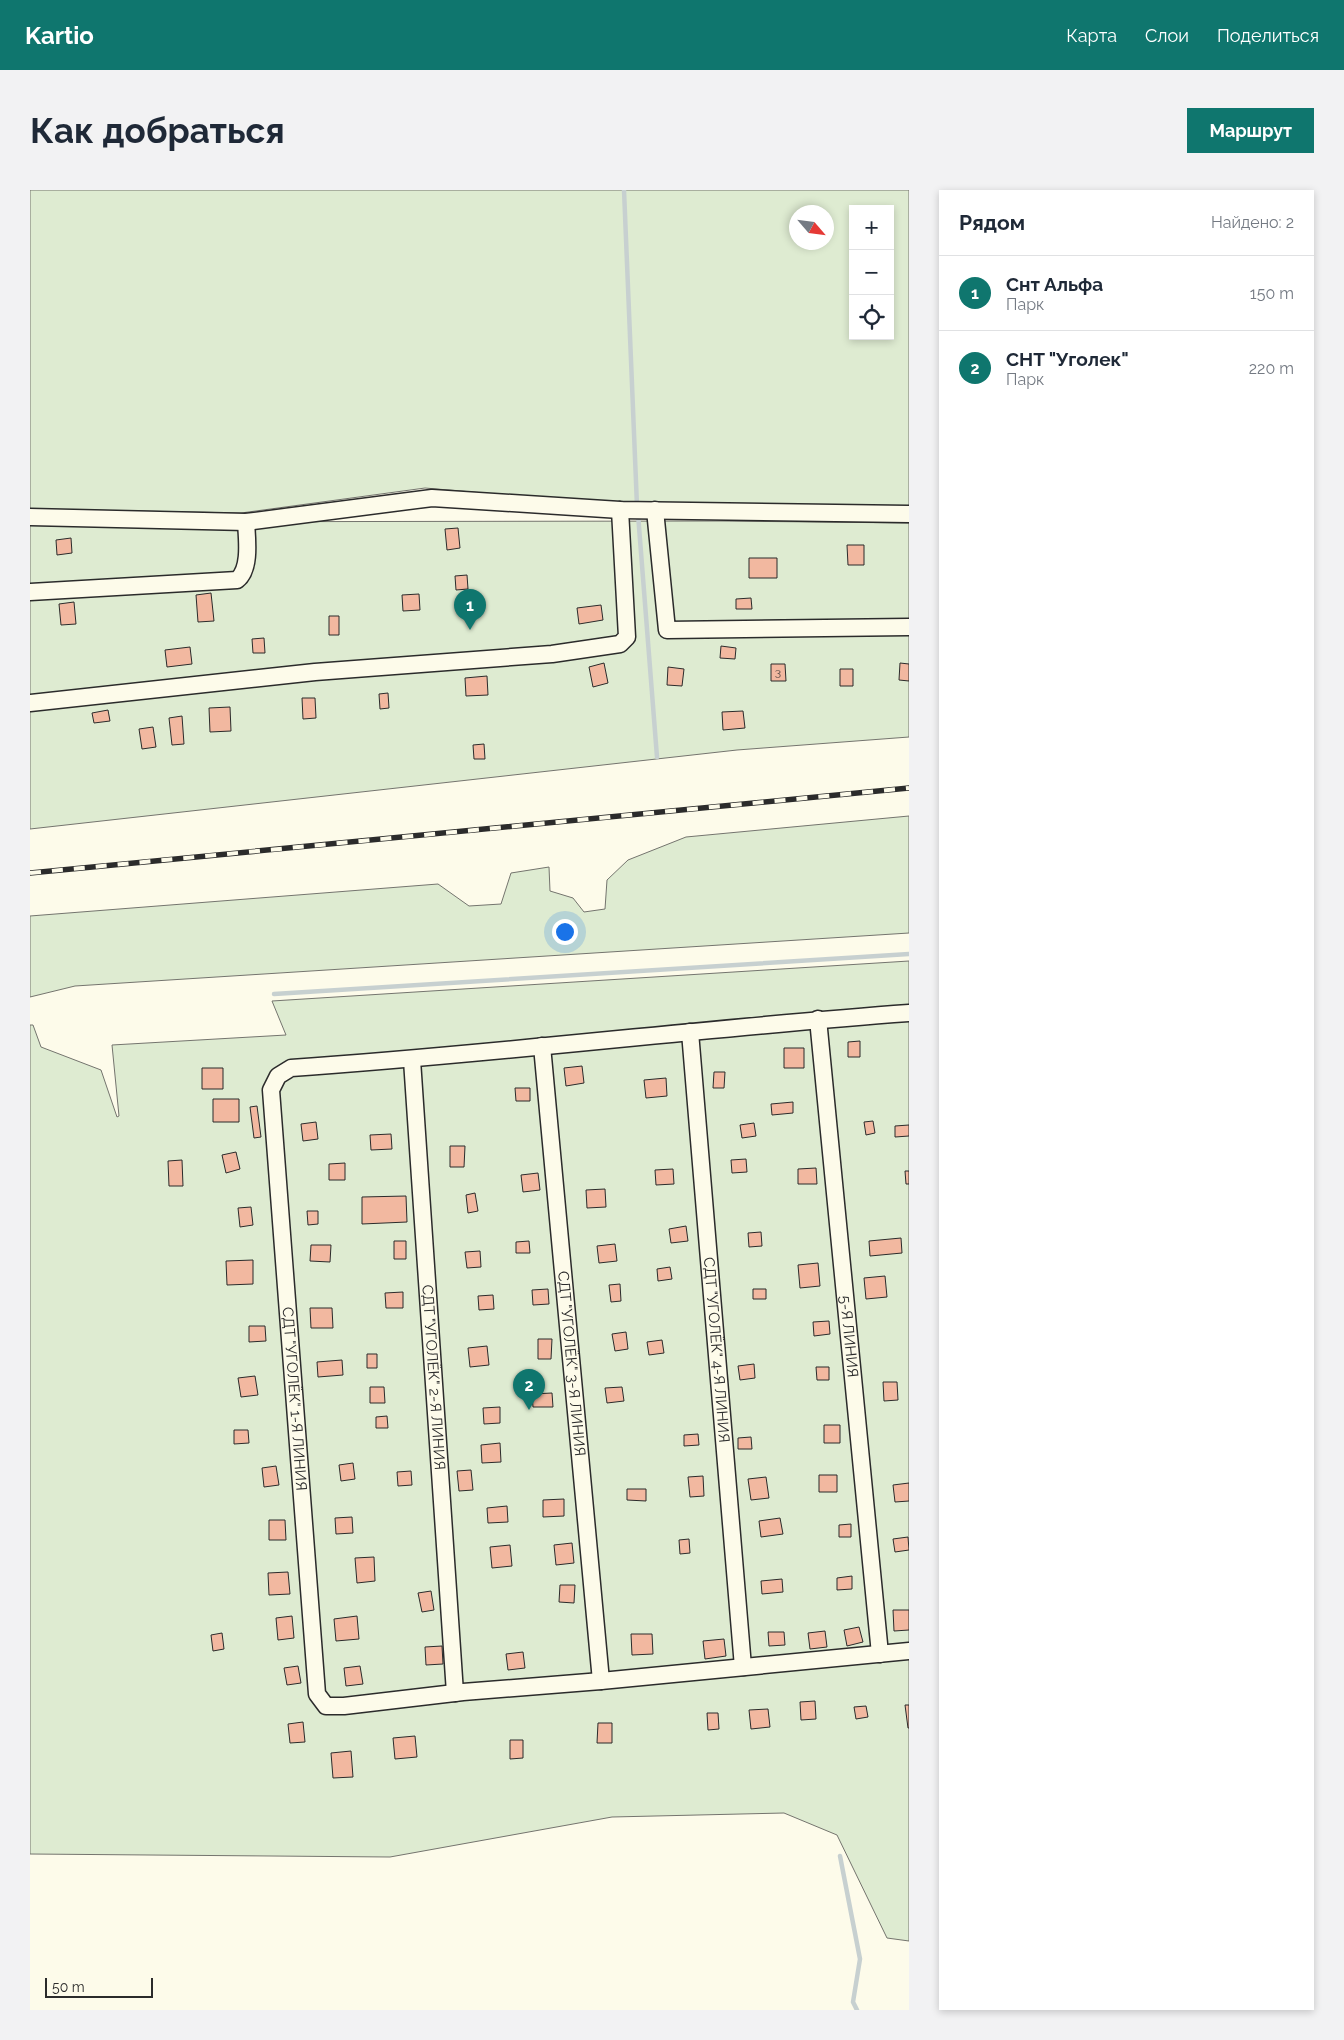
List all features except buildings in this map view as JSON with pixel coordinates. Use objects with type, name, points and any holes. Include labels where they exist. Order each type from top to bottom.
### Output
[{"type":"street","points":[[30,517],[246,522],[432,498],[620,510],[909,514]]},
{"type":"street","points":[[30,703],[316,672],[552,654],[620,644],[626,637],[620,510]]},
{"type":"street","points":[[654,510],[667,630],[909,627]]},
{"type":"street","points":[[30,592],[237,580],[243,572],[245,564],[246,522]]},
{"type":"street","points":[[412,1060],[690,1032],[909,1013]]},
{"type":"street","name":"5-Я ЛИНИЯ","points":[[818,1020],[880,1654]]},
{"type":"street","name":"СДТ \"УГОЛЁК\" 4-Я ЛИНИЯ","points":[[690,1032],[743,1667]]},
{"type":"street","name":"СДТ \"УГОЛЁК\" 3-Я ЛИНИЯ","points":[[542,1046],[601,1681]]},
{"type":"street","name":"СДТ \"УГОЛЁК\" 1-Я ЛИНИЯ","points":[[412,1060],[291,1068],[278,1076],[271,1090],[317,1694],[326,1706],[344,1706],[456,1693]]},
{"type":"street","name":"СДТ \"УГОЛЁК\" 2-Я ЛИНИЯ","points":[[412,1060],[456,1693]]},
{"type":"street","points":[[456,1693],[909,1651]]},
{"type":"green space","points":[[30,190],[909,190],[909,508],[602,503],[425,488],[241,513],[30,509]]},
{"type":"green space","points":[[721,521],[909,523],[909,737],[737,750],[30,829],[30,522]]},
{"type":"green space","points":[[909,816],[909,933],[75,986],[30,997],[30,916],[438,884],[469,906],[501,904],[511,873],[549,867],[550,891],[573,898],[584,912],[605,909],[607,880],[628,860],[686,837]]},
{"type":"green space","points":[[909,961],[909,1941],[887,1938],[837,1835],[784,1813],[612,1817],[390,1857],[30,1854],[30,1025],[33,1025],[41,1047],[101,1070],[117,1117],[119,1116],[112,1045],[286,1035],[272,1001]]},
{"type":"waterway","points":[[624,190],[637,506]]},
{"type":"waterway","points":[[638,514],[657,757]]},
{"type":"waterway","points":[[274,994],[909,954]]},
{"type":"waterway","points":[[840,1856],[860,1959],[853,2002],[857,2010]]},
{"type":"railway","points":[[30,873],[909,788]]},
{"type":"place","name":"Снт Альфа","points":[[470,630]]},
{"type":"place","name":"СНТ \"Уголек\"","points":[[529,1410]]}]
